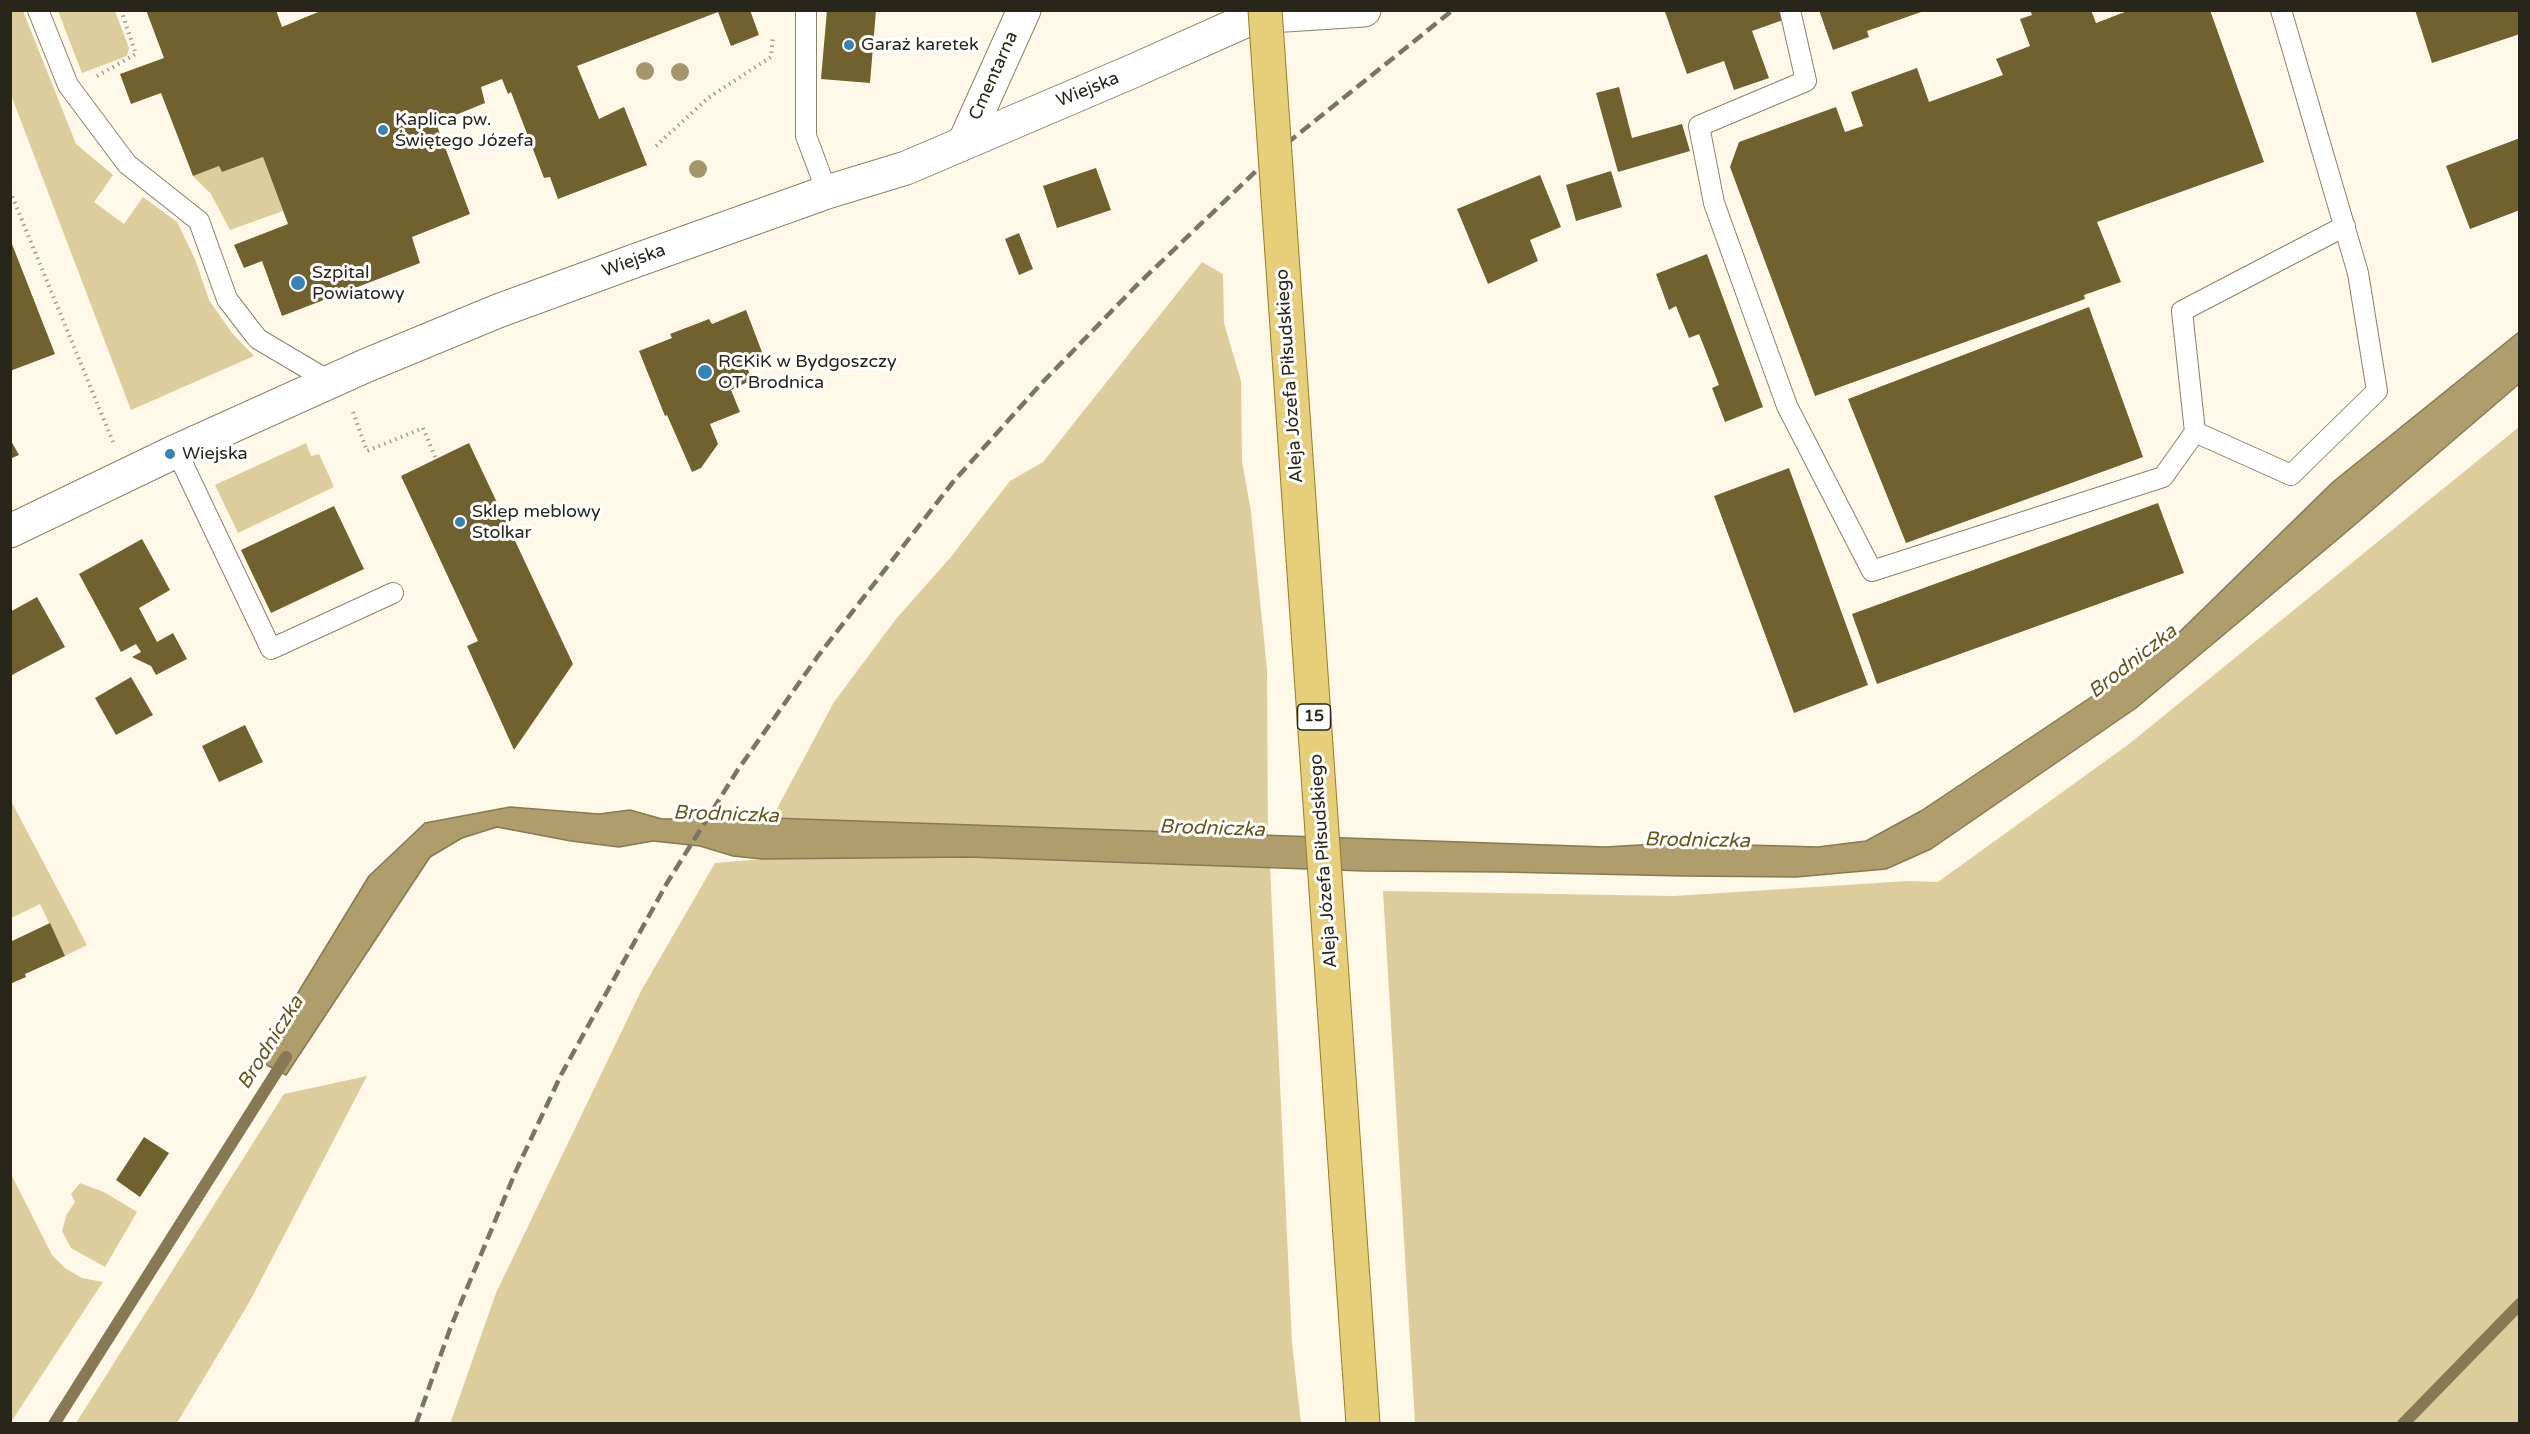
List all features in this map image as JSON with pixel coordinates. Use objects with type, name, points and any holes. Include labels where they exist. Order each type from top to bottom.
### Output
[{"type":"main road","name":"Aleja Józefa Piłsudskiego","points":[[1261,13],[1363,1424]]},
{"type":"street","name":"Cmentarna","points":[[965,141],[1024,10]]},
{"type":"street","points":[[1261,13],[1364,10]]},
{"type":"street","name":"Wiejska","points":[[10,531],[329,381],[498,311],[827,192],[906,168],[1133,71],[1261,13]]},
{"type":"lane","points":[[38,10],[68,85],[127,164],[199,221],[227,299],[250,329],[258,339],[329,381]]},
{"type":"lane","points":[[806,10],[806,136],[827,192]]},
{"type":"lane","points":[[1790,10],[1806,81],[1699,126],[1714,203],[1787,406],[1872,571],[2163,477],[2195,432],[2182,311],[2345,226]]},
{"type":"lane","points":[[2195,432],[2291,475],[2377,391],[2358,273],[2280,10]]},
{"type":"lane","points":[[177,452],[272,649],[393,593]]},
{"type":"path","points":[[656,146],[708,98],[771,57],[773,34]]},
{"type":"path","points":[[10,191],[114,446]]},
{"type":"path","points":[[359,405],[351,409],[368,451],[423,428],[436,459]]},
{"type":"shaded area","points":[[11,10],[23,11],[76,144],[113,175],[94,202],[124,224],[143,197],[177,222],[195,259],[209,300],[232,333],[254,356],[131,410],[11,95]]},
{"type":"shaded area","points":[[58,11],[115,11],[129,48],[127,56],[82,73]]},
{"type":"shaded area","points":[[263,157],[283,211],[230,230],[211,194],[193,176],[219,166],[222,172]]},
{"type":"shaded area","points":[[1202,262],[1223,274],[1224,323],[1241,381],[1242,461],[1251,512],[1267,669],[1268,836],[772,818],[834,702],[896,619],[950,558],[1010,481],[1043,462]]},
{"type":"shaded area","points":[[2519,427],[2519,1423],[1415,1423],[1383,891],[1674,896],[1908,881],[1938,882],[2129,744]]},
{"type":"shaded area","points":[[306,443],[311,456],[319,454],[334,487],[238,533],[215,485]]},
{"type":"shaded area","points":[[10,799],[87,945],[65,956],[40,904],[11,918]]},
{"type":"shaded area","points":[[968,857],[1270,867],[1292,1343],[1301,1423],[450,1424],[496,1293],[641,991],[715,863],[762,859]]},
{"type":"shaded area","points":[[367,1076],[250,1301],[177,1423],[76,1423],[284,1094]]},
{"type":"shaded area","points":[[11,1174],[52,1255],[65,1268],[82,1278],[103,1282],[11,1422]]},
{"type":"shaded area","points":[[80,1183],[104,1192],[137,1212],[105,1267],[71,1248],[62,1231],[67,1214],[75,1202],[71,1194]]},
{"type":"water","points":[[2519,332],[2519,384],[2344,534],[2136,708],[1931,849],[1886,869],[1796,877],[1364,871],[968,857],[762,859],[733,856],[700,846],[653,841],[619,847],[571,841],[497,827],[462,838],[430,857],[286,1075],[257,1060],[369,876],[425,823],[510,807],[599,814],[630,810],[662,819],[772,818],[1605,847],[1675,843],[1818,847],[1866,841],[1921,811],[2160,651],[2333,482]]},
{"type":"building","points":[[146,10],[276,10],[282,27],[323,10],[750,10],[759,35],[731,46],[718,12],[577,66],[599,119],[624,107],[647,165],[558,199],[550,177],[544,178],[511,92],[508,94],[502,79],[481,87],[485,103],[436,123],[470,214],[412,237],[420,263],[282,316],[262,261],[244,268],[234,245],[288,224],[263,157],[222,172],[219,166],[193,176],[161,93],[131,104],[120,74],[164,58]]},
{"type":"building","name":"Garaż karetek","points":[[827,10],[876,10],[870,83],[821,79]]},
{"type":"building","points":[[1669,10],[1783,10],[1786,19],[1752,31],[1769,78],[1734,90],[1724,61],[1687,74],[1665,12]]},
{"type":"building","points":[[1819,10],[1924,11],[1867,31],[1869,37],[1833,50]]},
{"type":"building","points":[[2030,10],[2091,10],[2096,23],[2130,10],[2210,10],[2264,162],[2097,222],[2121,282],[2084,295],[2085,299],[1815,396],[1730,167],[1739,142],[1836,107],[1845,132],[1863,126],[1851,92],[1917,68],[1929,102],[2003,75],[1996,59],[2030,46],[2020,19],[2032,15]]},
{"type":"building","points":[[2415,10],[2520,10],[2520,34],[2432,63]]},
{"type":"building","points":[[1619,87],[1632,138],[1682,124],[1690,151],[1618,172],[1596,93]]},
{"type":"building","points":[[2520,138],[2520,210],[2470,229],[2446,166]]},
{"type":"building","points":[[1096,168],[1111,210],[1057,228],[1043,186]]},
{"type":"building","points":[[1611,171],[1622,207],[1576,221],[1566,185]]},
{"type":"building","points":[[1540,175],[1561,227],[1530,240],[1538,261],[1488,284],[1457,209]]},
{"type":"building","points":[[1019,233],[1033,269],[1019,275],[1005,239]]},
{"type":"building","points":[[10,239],[55,354],[10,371]]},
{"type":"building","points":[[1707,254],[1763,407],[1725,422],[1712,388],[1719,385],[1699,334],[1689,338],[1676,306],[1669,310],[1656,274]]},
{"type":"building","points":[[2089,307],[2143,457],[1906,543],[1848,399]]},
{"type":"building","points":[[746,310],[765,360],[747,367],[752,380],[731,390],[740,412],[710,424],[718,444],[701,468],[692,472],[667,415],[665,416],[639,351],[672,338],[670,334],[709,319],[712,324]]},
{"type":"building","points":[[10,439],[19,455],[10,459]]},
{"type":"building","points":[[469,443],[573,664],[514,750],[467,646],[478,641],[401,476]]},
{"type":"building","points":[[1789,468],[1868,685],[1794,713],[1714,496]]},
{"type":"building","points":[[2158,503],[2184,573],[1877,684],[1852,614]]},
{"type":"building","points":[[334,506],[364,569],[271,613],[241,550]]},
{"type":"building","points":[[142,539],[170,590],[139,608],[157,642],[173,633],[187,659],[156,675],[151,666],[132,657],[141,652],[136,644],[121,652],[79,574]]},
{"type":"building","points":[[37,597],[65,647],[10,676],[10,612]]},
{"type":"building","points":[[131,677],[153,715],[116,735],[95,698]]},
{"type":"building","points":[[245,725],[263,762],[219,782],[202,746]]},
{"type":"building","points":[[50,923],[65,956],[25,974],[26,977],[10,984],[10,942]]},
{"type":"building","points":[[144,1137],[169,1153],[140,1197],[116,1180]]},
{"type":"waterway","name":"Brodniczka","points":[[54,1424],[286,1057]]},
{"type":"waterway","points":[[2403,1424],[2520,1304]]},
{"type":"railway","points":[[416,1424],[450,1329],[515,1173],[561,1075],[667,883],[737,771],[818,656],[953,482],[1040,385],[1136,286],[1276,152],[1453,10]]},
{"type":"place","name":"Garaż karetek","points":[[849,45]]},
{"type":"place","name":"Kaplica pw. Świętego Józefa","points":[[383,130]]},
{"type":"place","name":"Szpital Powiatowy","points":[[298,283]]},
{"type":"place","name":"RCKiK w Bydgoszczy OT Brodnica","points":[[705,372]]},
{"type":"place","name":"Wiejska","points":[[170,454]]},
{"type":"place","name":"Sklep meblowy Stolkar","points":[[460,522]]}]
